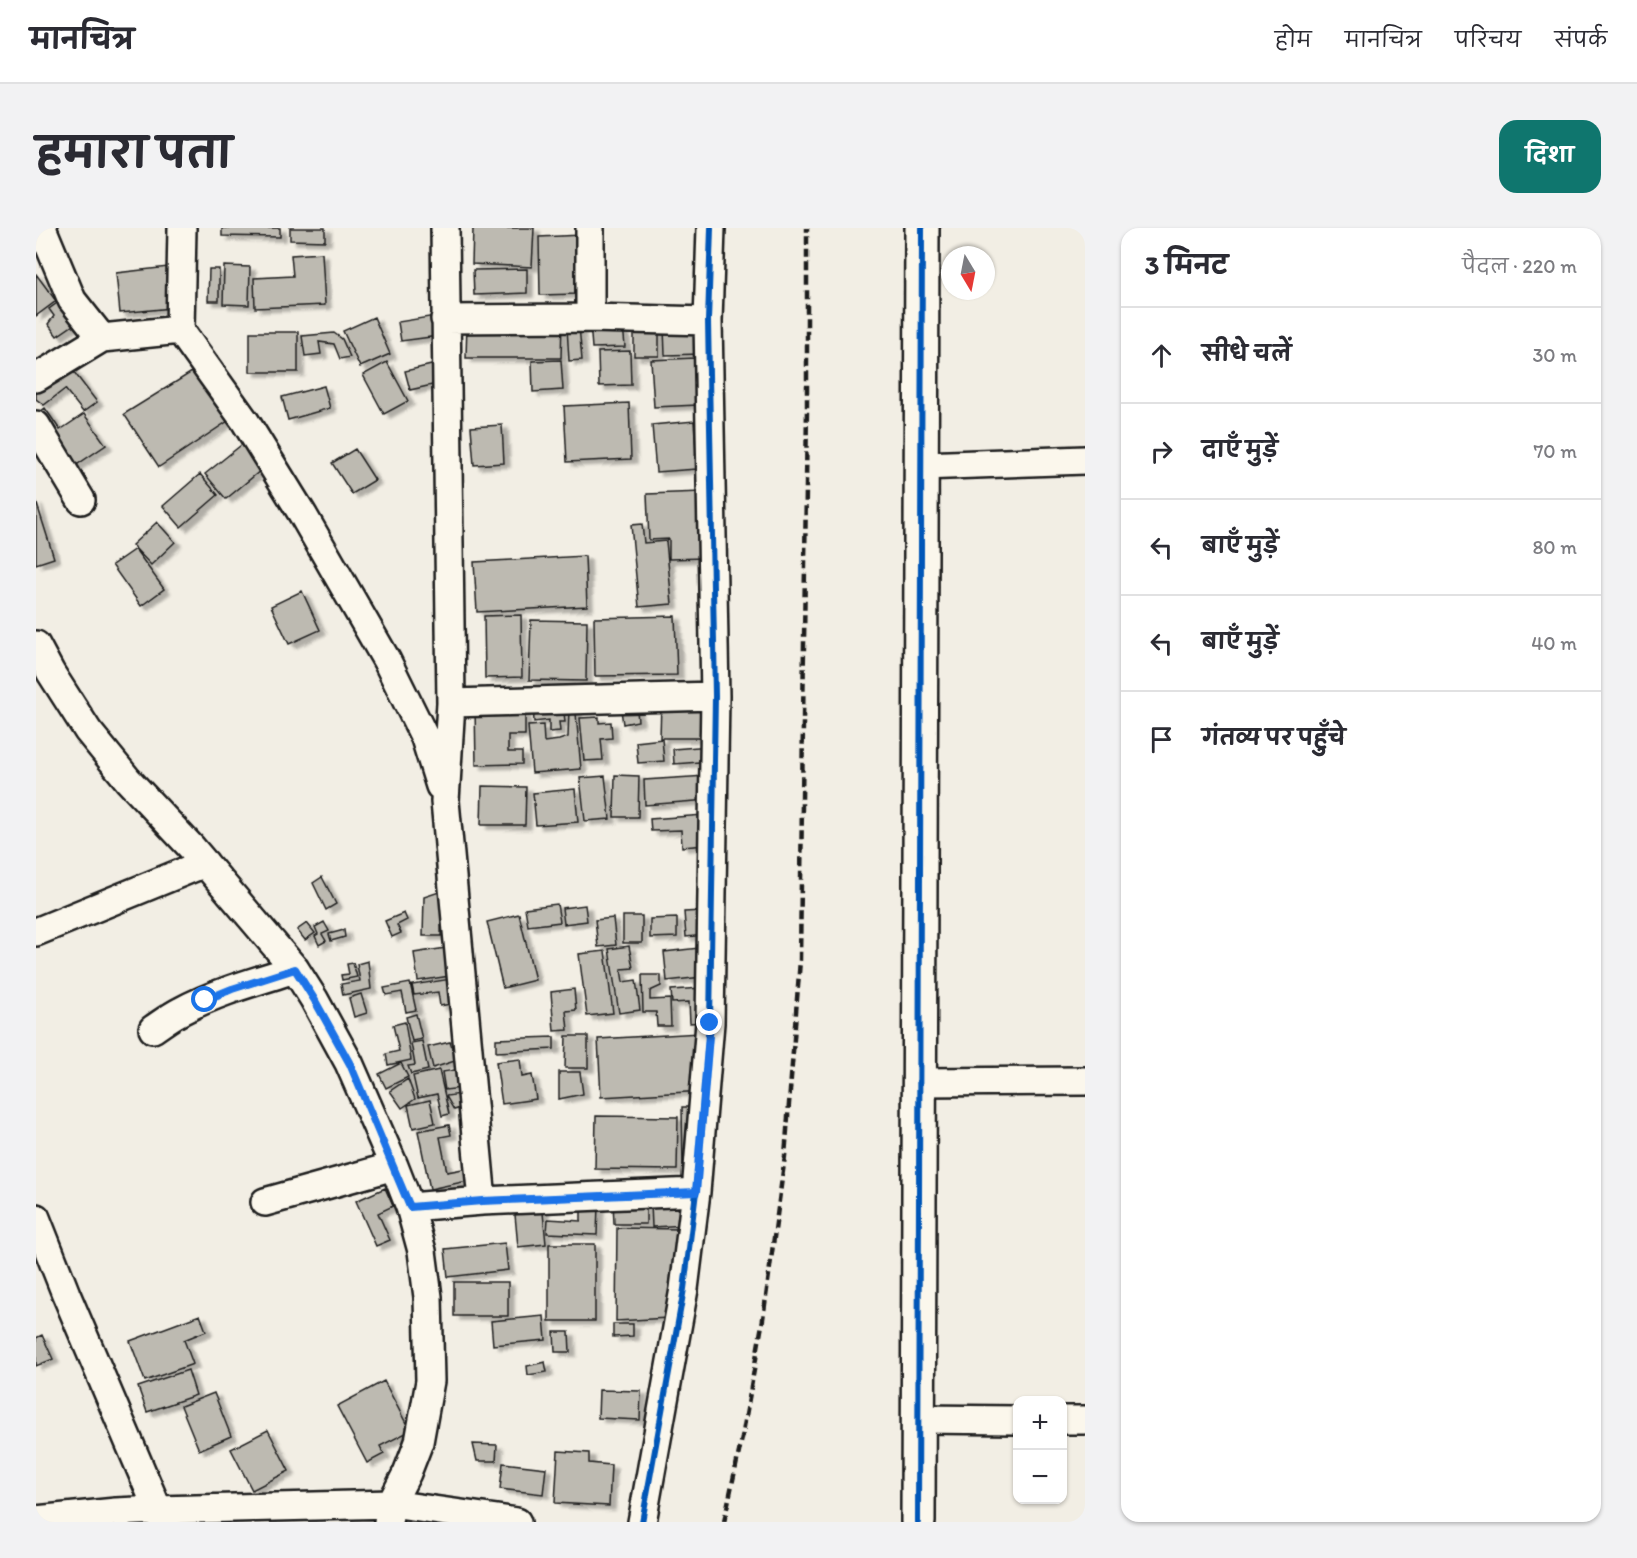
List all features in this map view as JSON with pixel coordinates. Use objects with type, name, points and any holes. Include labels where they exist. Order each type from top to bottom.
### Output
[{"type":"street","points":[[42,228],[72,300],[102,338]]},
{"type":"street","points":[[182,228],[180,330],[250,430],[303,515],[387,660],[424,738],[445,801]]},
{"type":"street","points":[[445,228],[451,703],[445,801],[482,1201]]},
{"type":"street","points":[[590,228],[590,318]]},
{"type":"street","points":[[642,1522],[684,1289],[696,1192],[710,1023],[715,696],[708,321],[711,228]]},
{"type":"street","points":[[918,1522],[922,228]]},
{"type":"street","points":[[445,320],[590,318],[708,321]]},
{"type":"street","points":[[36,378],[102,338],[180,330]]},
{"type":"street","points":[[36,425],[81,500]]},
{"type":"street","points":[[921,466],[1085,460]]},
{"type":"street","points":[[36,645],[88,731],[128,780],[205,863],[295,969],[350,1064],[394,1166],[410,1207],[422,1251],[428,1298],[430,1381],[419,1442],[390,1513]]},
{"type":"street","points":[[451,703],[715,696]]},
{"type":"street","points":[[36,932],[205,863]]},
{"type":"street","points":[[153,1029],[180,1011],[205,1000],[295,969]]},
{"type":"street","points":[[919,1082],[1085,1081]]},
{"type":"street","points":[[264,1202],[394,1166]]},
{"type":"street","points":[[410,1207],[482,1201],[696,1192]]},
{"type":"street","points":[[36,1218],[160,1516]]},
{"type":"street","points":[[919,1419],[1013,1420]]},
{"type":"street","points":[[1067,1420],[1085,1420]]},
{"type":"street","points":[[38,1521],[116,1512],[160,1516],[390,1513],[517,1522]]},
{"type":"building","points":[[222,228],[280,228],[280,237],[222,236]]},
{"type":"building","points":[[290,228],[325,228],[325,241],[290,240]]},
{"type":"building","points":[[473,228],[534,228],[532,267],[472,264]]},
{"type":"building","points":[[582,235],[578,294],[540,295],[539,237]]},
{"type":"building","points":[[322,253],[325,305],[255,308],[254,278],[293,276],[291,255]]},
{"type":"building","points":[[224,266],[250,267],[249,305],[223,304]]},
{"type":"building","points":[[168,267],[172,308],[120,313],[116,273]]},
{"type":"building","points":[[209,269],[219,269],[219,301],[208,301]]},
{"type":"building","points":[[527,269],[527,293],[474,295],[473,270]]},
{"type":"building","points":[[36,274],[56,301],[36,316]]},
{"type":"building","points":[[60,301],[76,323],[57,336],[48,324],[54,316],[49,309]]},
{"type":"building","points":[[435,316],[438,336],[401,341],[398,322]]},
{"type":"building","points":[[374,317],[390,354],[360,367],[343,331]]},
{"type":"building","points":[[467,322],[562,322],[561,358],[466,358]]},
{"type":"building","points":[[590,323],[623,324],[625,347],[592,348]]},
{"type":"building","points":[[579,326],[582,360],[569,361],[567,327]]},
{"type":"building","points":[[634,326],[659,326],[659,356],[634,356]]},
{"type":"building","points":[[700,326],[701,354],[665,355],[664,328]]},
{"type":"building","points":[[250,332],[298,332],[298,372],[250,372]]},
{"type":"building","points":[[334,333],[342,339],[350,357],[340,359],[334,344],[319,342],[321,354],[305,356],[302,336]]},
{"type":"building","points":[[630,351],[631,385],[599,386],[598,352]]},
{"type":"building","points":[[695,358],[698,405],[654,407],[651,360]]},
{"type":"building","points":[[561,360],[563,390],[533,392],[532,361]]},
{"type":"building","points":[[387,362],[408,401],[384,414],[363,375]]},
{"type":"building","points":[[67,363],[97,402],[83,412],[65,389],[44,405],[36,399],[36,387]]},
{"type":"building","points":[[436,364],[441,383],[410,390],[405,371]]},
{"type":"building","points":[[195,370],[228,421],[159,467],[124,414]]},
{"type":"building","points":[[324,386],[330,408],[288,420],[282,397]]},
{"type":"building","points":[[629,403],[631,459],[567,462],[564,406]]},
{"type":"building","points":[[45,408],[60,430],[84,414],[106,445],[69,470],[36,415]]},
{"type":"building","points":[[694,421],[697,469],[656,472],[652,425]]},
{"type":"building","points":[[502,425],[504,463],[474,465],[471,427]]},
{"type":"building","points":[[245,442],[266,466],[226,499],[205,474]]},
{"type":"building","points":[[355,449],[375,480],[352,494],[332,463]]},
{"type":"building","points":[[200,474],[218,495],[181,527],[163,506]]},
{"type":"building","points":[[702,492],[704,558],[669,559],[669,539],[649,540],[647,494]]},
{"type":"building","points":[[36,501],[54,558],[36,564]]},
{"type":"building","points":[[157,522],[175,542],[151,565],[132,545]]},
{"type":"building","points":[[642,524],[644,543],[666,541],[672,604],[639,607],[631,525]]},
{"type":"building","points":[[135,549],[164,589],[141,606],[112,565]]},
{"type":"building","points":[[585,556],[587,606],[477,612],[474,562]]},
{"type":"building","points":[[302,591],[320,630],[289,644],[271,606]]},
{"type":"building","points":[[521,615],[522,677],[485,678],[484,616]]},
{"type":"building","points":[[675,616],[677,675],[595,676],[594,618]]},
{"type":"building","points":[[531,620],[587,621],[586,681],[529,680]]},
{"type":"building","points":[[707,698],[709,738],[660,738],[661,703]]},
{"type":"building","points":[[636,701],[638,721],[623,724],[620,703]]},
{"type":"building","points":[[575,702],[581,769],[532,773],[528,726],[543,725],[544,742],[568,737],[569,709]]},
{"type":"building","points":[[563,703],[565,722],[559,722],[560,731],[549,732],[549,720],[534,722],[533,705]]},
{"type":"building","points":[[525,705],[525,735],[508,735],[508,752],[522,752],[522,764],[476,765],[475,706]]},
{"type":"building","points":[[599,717],[599,723],[611,722],[612,738],[601,739],[603,760],[584,761],[580,718]]},
{"type":"building","points":[[662,739],[664,761],[638,763],[636,742]]},
{"type":"building","points":[[710,746],[712,761],[674,764],[673,749]]},
{"type":"building","points":[[615,775],[639,776],[638,817],[614,817]]},
{"type":"building","points":[[605,776],[610,819],[585,821],[580,778]]},
{"type":"building","points":[[706,776],[708,800],[645,805],[644,780]]},
{"type":"building","points":[[482,786],[526,787],[525,825],[481,825]]},
{"type":"building","points":[[575,789],[578,822],[536,825],[533,793]]},
{"type":"building","points":[[704,815],[706,845],[682,847],[681,830],[651,831],[650,819]]},
{"type":"building","points":[[322,877],[336,904],[326,910],[313,883]]},
{"type":"building","points":[[442,891],[441,936],[423,936],[424,897]]},
{"type":"building","points":[[557,904],[560,922],[528,926],[525,908]]},
{"type":"building","points":[[585,905],[587,921],[564,924],[562,908]]},
{"type":"building","points":[[703,911],[705,935],[686,937],[684,912]]},
{"type":"building","points":[[404,913],[407,920],[397,925],[401,933],[392,937],[385,921]]},
{"type":"building","points":[[519,914],[535,980],[503,988],[487,922]]},
{"type":"building","points":[[623,916],[642,916],[642,943],[623,943]]},
{"type":"building","points":[[613,918],[616,945],[598,947],[595,920]]},
{"type":"building","points":[[677,918],[677,937],[650,938],[650,919]]},
{"type":"building","points":[[324,922],[329,931],[322,934],[326,941],[319,945],[315,936],[318,934],[315,927]]},
{"type":"building","points":[[307,923],[315,933],[305,940],[297,930]]},
{"type":"building","points":[[344,930],[345,937],[331,941],[329,934]]},
{"type":"building","points":[[629,946],[633,968],[621,969],[623,982],[636,980],[640,1010],[619,1013],[609,949]]},
{"type":"building","points":[[452,947],[456,975],[418,981],[414,953]]},
{"type":"building","points":[[699,948],[702,977],[667,981],[664,952]]},
{"type":"building","points":[[605,951],[613,1013],[587,1016],[579,954]]},
{"type":"building","points":[[368,961],[371,989],[343,995],[341,984],[360,981],[357,964]]},
{"type":"building","points":[[353,963],[357,977],[342,980],[341,975],[349,974],[347,964]]},
{"type":"building","points":[[642,975],[661,975],[661,986],[650,991],[650,1000],[670,999],[671,1026],[657,1026],[656,1012],[643,1012]]},
{"type":"building","points":[[451,979],[455,1003],[440,1006],[438,992],[414,995],[412,985]]},
{"type":"building","points":[[410,983],[416,1010],[406,1012],[402,992],[386,995],[384,988]]},
{"type":"building","points":[[702,988],[704,1022],[690,1023],[689,1002],[672,1003],[671,990]]},
{"type":"building","points":[[574,989],[576,1010],[566,1011],[568,1030],[554,1031],[551,992]]},
{"type":"building","points":[[361,994],[367,1013],[354,1017],[349,998]]},
{"type":"building","points":[[416,1014],[422,1039],[412,1041],[406,1017]]},
{"type":"building","points":[[405,1022],[411,1060],[388,1065],[386,1054],[399,1051],[393,1025]]},
{"type":"building","points":[[700,1033],[704,1091],[601,1097],[598,1039]]},
{"type":"building","points":[[566,1036],[588,1036],[588,1068],[565,1068]]},
{"type":"building","points":[[554,1037],[554,1049],[496,1052],[496,1039]]},
{"type":"building","points":[[422,1041],[428,1070],[411,1074],[408,1066],[415,1065],[411,1043]]},
{"type":"building","points":[[450,1042],[452,1048],[459,1048],[461,1059],[433,1068],[428,1047]]},
{"type":"building","points":[[520,1059],[522,1077],[532,1075],[536,1099],[502,1104],[496,1062]]},
{"type":"building","points":[[401,1063],[408,1077],[386,1088],[379,1074]]},
{"type":"building","points":[[467,1068],[470,1087],[445,1090],[442,1072]]},
{"type":"building","points":[[439,1070],[449,1114],[442,1116],[437,1094],[418,1098],[413,1076]]},
{"type":"building","points":[[559,1072],[580,1072],[583,1094],[559,1099]]},
{"type":"building","points":[[408,1079],[415,1099],[402,1108],[390,1091]]},
{"type":"building","points":[[468,1093],[470,1105],[454,1110],[446,1096]]},
{"type":"building","points":[[430,1100],[435,1123],[413,1128],[408,1105]]},
{"type":"building","points":[[682,1107],[698,1107],[696,1166],[683,1167]]},
{"type":"building","points":[[596,1116],[678,1117],[677,1170],[595,1169]]},
{"type":"building","points":[[449,1125],[451,1135],[440,1137],[447,1172],[473,1167],[472,1180],[430,1189],[418,1131]]},
{"type":"building","points":[[385,1188],[393,1206],[378,1213],[390,1240],[376,1246],[356,1201]]},
{"type":"building","points":[[613,1201],[646,1201],[646,1224],[614,1224]]},
{"type":"building","points":[[542,1202],[546,1244],[518,1247],[514,1204]]},
{"type":"building","points":[[581,1204],[598,1204],[597,1235],[547,1233],[548,1219],[581,1221]]},
{"type":"building","points":[[651,1204],[686,1204],[687,1225],[652,1227]]},
{"type":"building","points":[[617,1228],[681,1229],[668,1318],[616,1321]]},
{"type":"building","points":[[505,1243],[508,1270],[448,1277],[445,1249]]},
{"type":"building","points":[[549,1244],[595,1244],[595,1321],[549,1321]]},
{"type":"building","points":[[454,1282],[508,1282],[508,1316],[454,1316]]},
{"type":"building","points":[[200,1315],[206,1331],[184,1340],[193,1364],[145,1381],[130,1341]]},
{"type":"building","points":[[544,1316],[546,1340],[493,1345],[491,1321]]},
{"type":"building","points":[[613,1324],[633,1324],[633,1336],[613,1337]]},
{"type":"building","points":[[554,1332],[569,1332],[570,1352],[555,1352]]},
{"type":"building","points":[[42,1335],[53,1359],[36,1366],[36,1338]]},
{"type":"building","points":[[545,1362],[547,1372],[528,1375],[527,1366]]},
{"type":"building","points":[[188,1370],[196,1395],[147,1412],[138,1387]]},
{"type":"building","points":[[384,1381],[410,1431],[380,1446],[384,1454],[367,1463],[337,1406]]},
{"type":"building","points":[[599,1390],[641,1391],[640,1420],[598,1418]]},
{"type":"building","points":[[214,1393],[231,1436],[199,1450],[181,1406]]},
{"type":"building","points":[[268,1430],[289,1471],[252,1490],[231,1449]]},
{"type":"building","points":[[473,1444],[497,1445],[496,1461],[477,1461]]},
{"type":"building","points":[[558,1451],[589,1453],[589,1463],[611,1465],[609,1506],[555,1503]]},
{"type":"building","points":[[503,1463],[546,1468],[543,1494],[500,1489]]},
{"type":"railway","points":[[724,1522],[742,1438],[763,1319],[785,1156],[800,960],[807,228]]},
{"type":"cycle path","points":[[642,1522],[684,1289],[696,1192],[710,1023],[715,696],[708,321],[711,228]]},
{"type":"cycle path","points":[[918,1522],[922,228]]},
{"type":"route","points":[[205,1000],[295,969],[350,1064],[410,1207],[482,1201],[696,1192],[710,1023]]}]
